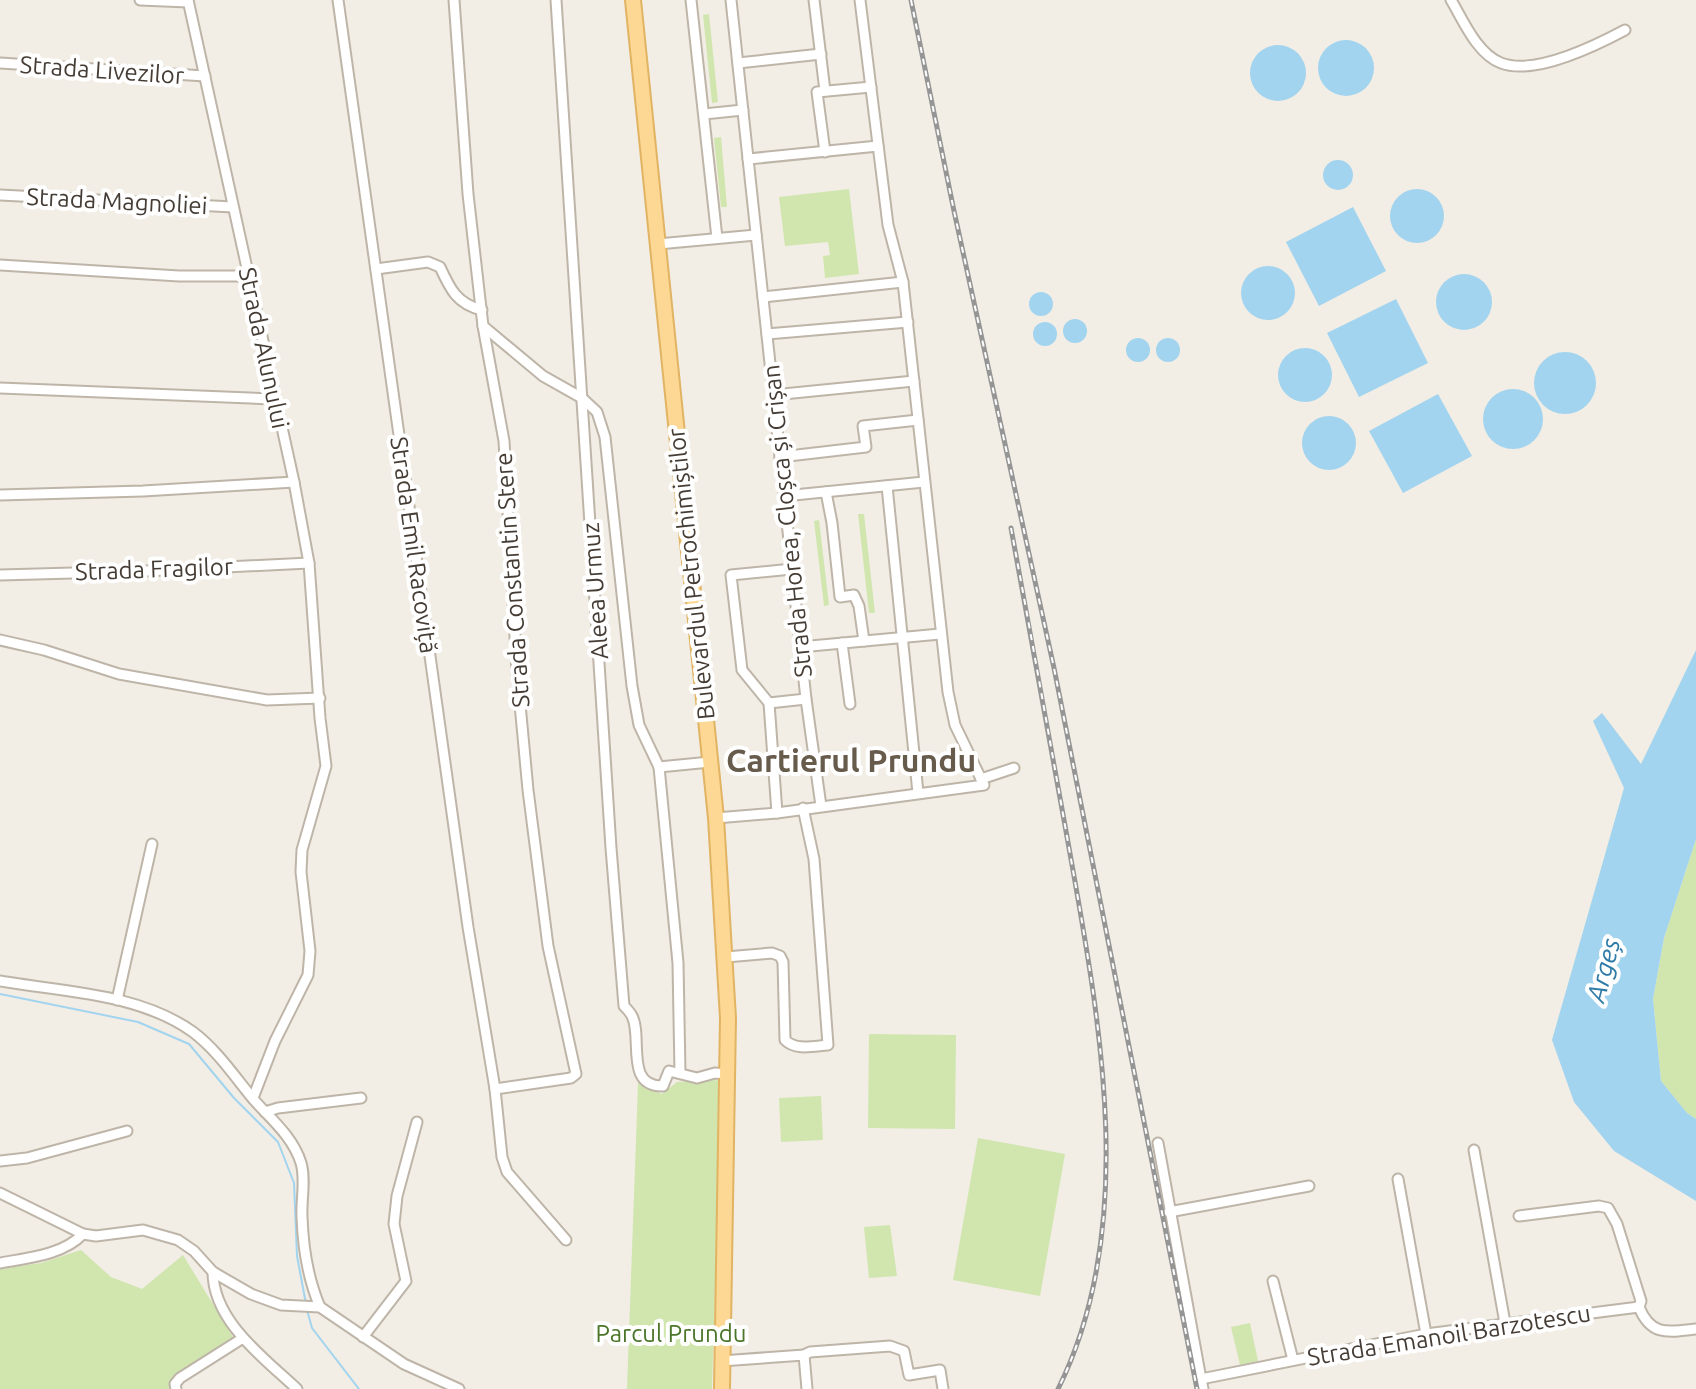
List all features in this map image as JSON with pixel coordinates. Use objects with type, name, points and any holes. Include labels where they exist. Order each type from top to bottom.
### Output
[{"type":"main road","name":"Bulevardul Petrochimiștilor","points":[[633,0],[716,818],[726,957],[722,1389]]},
{"type":"street","points":[[140,0],[188,1]]},
{"type":"street","name":"Strada Emil Racoviță","points":[[338,0],[468,927],[495,1089],[502,1157],[507,1172],[566,1240]]},
{"type":"street","name":"Strada Constantin Stere","points":[[454,0],[463,148],[483,326],[504,441],[517,672],[538,868],[548,946],[576,1074],[571,1078],[495,1089]]},
{"type":"street","name":"Aleea Urmuz","points":[[556,0],[612,875],[624,1006],[634,1018],[637,1068],[647,1081],[663,1086],[669,1071],[697,1078],[727,1074]]},
{"type":"street","points":[[691,0],[717,238]]},
{"type":"street","name":"Strada Horea, Cloșca și Crișan","points":[[731,0],[800,647],[821,806]]},
{"type":"street","points":[[814,0],[825,91]]},
{"type":"street","points":[[716,818],[777,813],[984,785],[955,725],[940,634],[903,282],[888,225],[860,0]]},
{"type":"street","points":[[1451,0],[1472,36],[1499,63],[1518,66],[1542,63],[1571,55],[1625,30]]},
{"type":"street","name":"Strada Alunului","points":[[188,1],[309,563],[326,766],[307,829],[301,872],[310,951],[308,975],[275,1041],[253,1098]]},
{"type":"street","points":[[738,63],[821,54]]},
{"type":"street","name":"Strada Livezilor","points":[[0,63],[205,76]]},
{"type":"street","points":[[825,152],[817,92],[871,87]]},
{"type":"street","points":[[704,114],[743,110]]},
{"type":"street","points":[[748,159],[878,146]]},
{"type":"street","name":"Strada Magnoliei","points":[[0,195],[233,207]]},
{"type":"street","points":[[658,244],[756,235]]},
{"type":"street","points":[[376,269],[428,262],[436,264],[456,298],[468,307],[482,310]]},
{"type":"street","points":[[0,265],[232,278],[248,276]]},
{"type":"street","points":[[763,297],[903,282]]},
{"type":"street","points":[[767,334],[908,322]]},
{"type":"street","points":[[483,326],[543,376],[582,398],[597,412],[605,437],[632,686],[639,725],[659,767],[678,963],[680,1073]]},
{"type":"street","points":[[773,395],[914,381]]},
{"type":"street","points":[[0,388],[274,399]]},
{"type":"street","points":[[780,457],[866,447],[863,426],[918,420]]},
{"type":"street","points":[[0,495],[294,482]]},
{"type":"street","points":[[784,496],[924,482]]},
{"type":"street","points":[[887,486],[918,793]]},
{"type":"street","points":[[826,492],[840,597],[854,595],[859,606],[864,641]]},
{"type":"street","name":"Strada Fragilor","points":[[0,575],[309,563]]},
{"type":"street","points":[[777,813],[769,703],[742,670],[731,575],[792,569]]},
{"type":"street","points":[[800,647],[940,634]]},
{"type":"street","points":[[0,640],[44,650],[119,674],[267,700],[320,698]]},
{"type":"street","points":[[842,643],[850,704]]},
{"type":"street","points":[[769,703],[806,699]]},
{"type":"street","points":[[659,767],[710,762]]},
{"type":"street","points":[[981,779],[1014,768]]},
{"type":"street","points":[[726,957],[772,953],[780,956],[783,962],[785,1040],[791,1046],[828,1045],[814,859],[803,808]]},
{"type":"street","points":[[117,1000],[152,844]]},
{"type":"street","points":[[0,981],[117,1000],[169,1018],[194,1033],[216,1054],[294,1145],[302,1166],[302,1219],[316,1306]]},
{"type":"street","points":[[265,1112],[361,1098]]},
{"type":"street","points":[[363,1337],[406,1281],[394,1224],[397,1196],[417,1122]]},
{"type":"street","points":[[0,1161],[27,1158],[127,1131]]},
{"type":"street","points":[[1158,1143],[1202,1384]]},
{"type":"street","points":[[1474,1150],[1505,1323]]},
{"type":"street","points":[[1398,1179],[1426,1334]]},
{"type":"street","points":[[1169,1212],[1309,1186]]},
{"type":"street","points":[[0,1193],[83,1234],[96,1236],[130,1230],[156,1232],[186,1245],[213,1272],[270,1302],[316,1306],[423,1374],[459,1389]]},
{"type":"street","points":[[1519,1216],[1599,1206],[1608,1208],[1617,1224],[1644,1319],[1654,1328],[1667,1332],[1696,1329]]},
{"type":"street","points":[[0,1263],[53,1251],[71,1244],[83,1234]]},
{"type":"street","points":[[213,1272],[217,1296],[243,1338],[297,1389]]},
{"type":"street","points":[[1273,1281],[1293,1360]]},
{"type":"street","name":"Strada Emanoil Barzotescu","points":[[1202,1384],[1293,1360],[1426,1334],[1639,1307]]},
{"type":"street","points":[[176,1389],[175,1384],[180,1378],[243,1338]]},
{"type":"street","points":[[721,1361],[890,1346],[904,1351],[909,1375],[940,1370],[943,1389]]},
{"type":"street","points":[[804,1355],[807,1389]]},
{"type":"green space","points":[[709,14],[718,102],[712,103],[703,15]]},
{"type":"green space","points":[[721,137],[727,207],[721,207],[714,138]]},
{"type":"green space","points":[[849,189],[859,274],[825,278],[823,256],[830,255],[828,242],[785,246],[779,197]]},
{"type":"green space","points":[[858,514],[864,514],[875,613],[869,613]]},
{"type":"green space","points":[[819,520],[829,605],[824,606],[814,521]]},
{"type":"green space","points":[[1696,839],[1696,1119],[1687,1113],[1661,1081],[1653,999],[1664,938]]},
{"type":"green space","points":[[869,1034],[956,1035],[955,1129],[868,1128]]},
{"type":"green space","name":"Parcul Prundu","points":[[721,1080],[712,1389],[627,1389],[638,1083],[662,1094],[677,1082]]},
{"type":"green space","points":[[821,1096],[823,1140],[781,1142],[779,1098]]},
{"type":"green space","points":[[978,1138],[1065,1154],[1040,1296],[953,1280]]},
{"type":"green space","points":[[890,1225],[897,1276],[869,1278],[864,1227]]},
{"type":"green space","points":[[81,1250],[111,1277],[142,1289],[183,1255],[233,1337],[170,1384],[171,1389],[0,1389],[0,1269],[41,1263]]},
{"type":"green space","points":[[1250,1323],[1258,1361],[1240,1365],[1231,1327]]},
{"type":"water","points":[[1346,40],[1366,48],[1374,68],[1366,88],[1346,96],[1326,88],[1318,68],[1326,48]]},
{"type":"water","points":[[1278,45],[1298,53],[1306,73],[1298,93],[1278,101],[1258,93],[1250,73],[1258,53]]},
{"type":"water","points":[[1338,160],[1344,161],[1352,169],[1352,181],[1344,189],[1338,190],[1332,189],[1324,181],[1323,175],[1324,169],[1332,161]]},
{"type":"water","points":[[1417,189],[1436,197],[1444,216],[1436,235],[1417,243],[1398,235],[1390,216],[1398,197]]},
{"type":"water","points":[[1353,207],[1386,271],[1319,306],[1286,242]]},
{"type":"water","points":[[1268,266],[1287,274],[1295,293],[1287,312],[1268,320],[1249,312],[1241,293],[1249,274]]},
{"type":"water","points":[[1464,274],[1484,282],[1492,302],[1484,322],[1464,330],[1444,322],[1436,302],[1444,282]]},
{"type":"water","points":[[1041,292],[1050,295],[1053,304],[1050,313],[1041,316],[1032,313],[1029,304],[1032,295]]},
{"type":"water","points":[[1396,299],[1428,363],[1359,397],[1327,333]]},
{"type":"water","points":[[1075,319],[1084,322],[1087,331],[1084,340],[1075,343],[1066,340],[1063,331],[1066,322]]},
{"type":"water","points":[[1045,322],[1054,325],[1057,334],[1054,343],[1045,346],[1036,343],[1033,334],[1036,325]]},
{"type":"water","points":[[1138,338],[1146,342],[1150,350],[1146,358],[1138,362],[1130,358],[1126,350],[1130,342]]},
{"type":"water","points":[[1168,338],[1176,342],[1180,350],[1176,358],[1168,362],[1160,358],[1156,350],[1160,342]]},
{"type":"water","points":[[1305,348],[1324,356],[1332,375],[1324,394],[1305,402],[1286,394],[1278,375],[1286,356]]},
{"type":"water","points":[[1565,352],[1577,354],[1587,361],[1594,371],[1594,395],[1587,405],[1577,412],[1565,414],[1553,412],[1543,405],[1536,395],[1534,383],[1536,371],[1543,361],[1553,354]]},
{"type":"water","points":[[1513,389],[1535,397],[1543,419],[1535,441],[1513,449],[1491,441],[1483,419],[1491,397]]},
{"type":"water","points":[[1438,394],[1472,456],[1403,493],[1369,431]]},
{"type":"water","points":[[1329,416],[1348,424],[1356,443],[1348,462],[1329,470],[1310,462],[1302,443],[1310,424]]},
{"type":"water","name":"Argeș","points":[[1696,650],[1696,839],[1664,938],[1653,999],[1661,1081],[1687,1113],[1696,1119],[1696,1201],[1614,1151],[1574,1102],[1552,1040],[1624,788],[1593,721],[1602,713],[1641,764]]},
{"type":"waterway","points":[[0,994],[138,1022],[189,1044],[234,1098],[278,1142],[294,1183],[297,1256],[306,1304]]},
{"type":"waterway","points":[[307,1310],[312,1328],[359,1389]]},
{"type":"railway","points":[[911,0],[1054,668],[1197,1389]]},
{"type":"railway","points":[[1011,528],[1090,969],[1105,1113],[1106,1185],[1099,1256],[1084,1324],[1058,1389]]},
{"type":"district","name":"Cartierul Prundu","points":[[851,760]]}]
